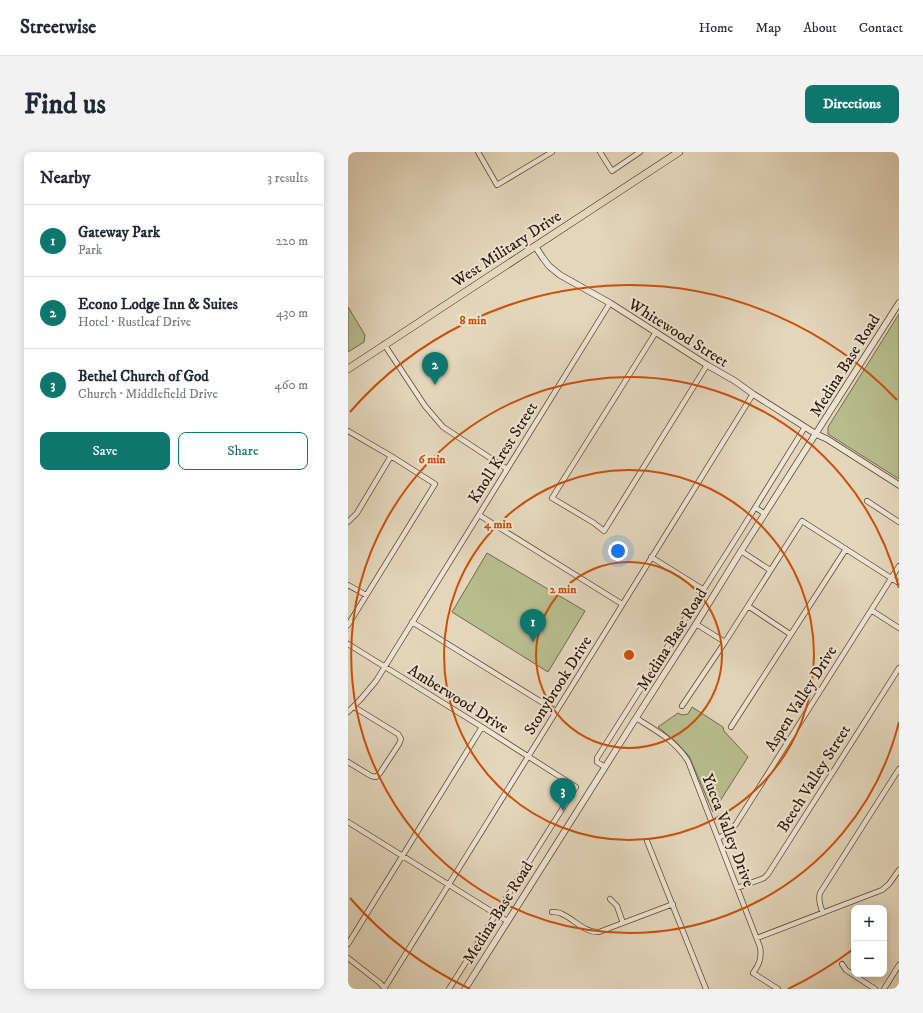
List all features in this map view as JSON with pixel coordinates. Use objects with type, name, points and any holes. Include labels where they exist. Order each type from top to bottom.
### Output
[{"type":"main road","name":"West Military Drive","points":[[348,369],[679,152]]},
{"type":"street","points":[[478,153],[497,185],[552,152]]},
{"type":"street","points":[[600,152],[612,171],[640,152]]},
{"type":"street","name":"Whitewood Street","points":[[535,246],[549,266],[555,271],[610,303],[707,365],[735,381],[805,428],[827,439],[899,485]]},
{"type":"street","name":"Knoll Krest Street","points":[[348,712],[369,690],[385,666],[610,303]]},
{"type":"street","name":"Medina Base Road","points":[[465,989],[899,303]]},
{"type":"street","points":[[656,332],[552,498],[594,523],[604,531],[707,365]]},
{"type":"street","points":[[384,344],[425,406],[437,421],[443,427],[507,469]]},
{"type":"street","name":"Stonybrook Drive","points":[[384,989],[753,394]]},
{"type":"street","points":[[605,767],[597,762],[596,758],[756,508],[805,428]]},
{"type":"street","points":[[348,431],[435,484],[348,625]]},
{"type":"street","points":[[348,522],[357,512],[391,456]]},
{"type":"street","points":[[867,501],[899,522]]},
{"type":"street","points":[[756,508],[765,514]]},
{"type":"street","points":[[479,515],[622,604]]},
{"type":"street","points":[[682,706],[725,642],[802,521],[899,583]]},
{"type":"street","points":[[731,727],[846,549]]},
{"type":"street","points":[[741,551],[770,570]]},
{"type":"street","points":[[651,557],[704,590]]},
{"type":"street","name":"Aspen Valley Drive","points":[[718,838],[729,832],[736,824],[899,566]]},
{"type":"street","points":[[348,585],[366,595]]},
{"type":"street","points":[[748,606],[790,634]]},
{"type":"street","points":[[871,610],[899,628]]},
{"type":"street","points":[[412,622],[556,711]]},
{"type":"street","points":[[696,624],[725,642]]},
{"type":"street","name":"Amberwood Drive","points":[[348,644],[576,787],[496,914]]},
{"type":"street","name":"Beech Valley Street","points":[[737,888],[764,878],[768,874],[899,668]]},
{"type":"street","points":[[348,762],[371,776],[376,777],[380,774],[401,739],[398,734],[354,707]]},
{"type":"street","name":"Yucca Valley Drive","points":[[636,718],[669,739],[683,754],[690,766],[760,947],[761,956],[758,966],[753,973],[778,989]]},
{"type":"street","points":[[348,944],[482,727]]},
{"type":"street","points":[[823,913],[819,903],[820,892],[899,769]]},
{"type":"street","points":[[348,822],[507,921]]},
{"type":"street","points":[[647,841],[706,989]]},
{"type":"street","points":[[757,938],[886,888],[899,870]]},
{"type":"street","points":[[610,898],[617,906],[623,923]]},
{"type":"street","points":[[552,912],[562,913],[585,928],[599,932],[672,904]]},
{"type":"street","points":[[448,989],[496,914]]},
{"type":"street","points":[[348,958],[380,983],[384,989]]},
{"type":"street","points":[[842,964],[846,970],[874,989]]},
{"type":"street","points":[[884,989],[899,965]]},
{"type":"green space","points":[[348,307],[365,335],[364,342],[348,352]]},
{"type":"green space","points":[[899,314],[899,479],[828,434],[828,427]]},
{"type":"green space","points":[[487,553],[585,611],[548,672],[452,612]]},
{"type":"green space","points":[[692,707],[723,727],[724,731],[748,757],[713,812],[689,756],[675,741],[658,727],[678,713],[682,715],[688,714]]},
{"type":"place","name":"Econo Lodge Inn & Suites","points":[[435,385]]},
{"type":"place","name":"Gateway Park","points":[[533,642]]},
{"type":"place","name":"Bethel Church of God","points":[[563,811]]}]
